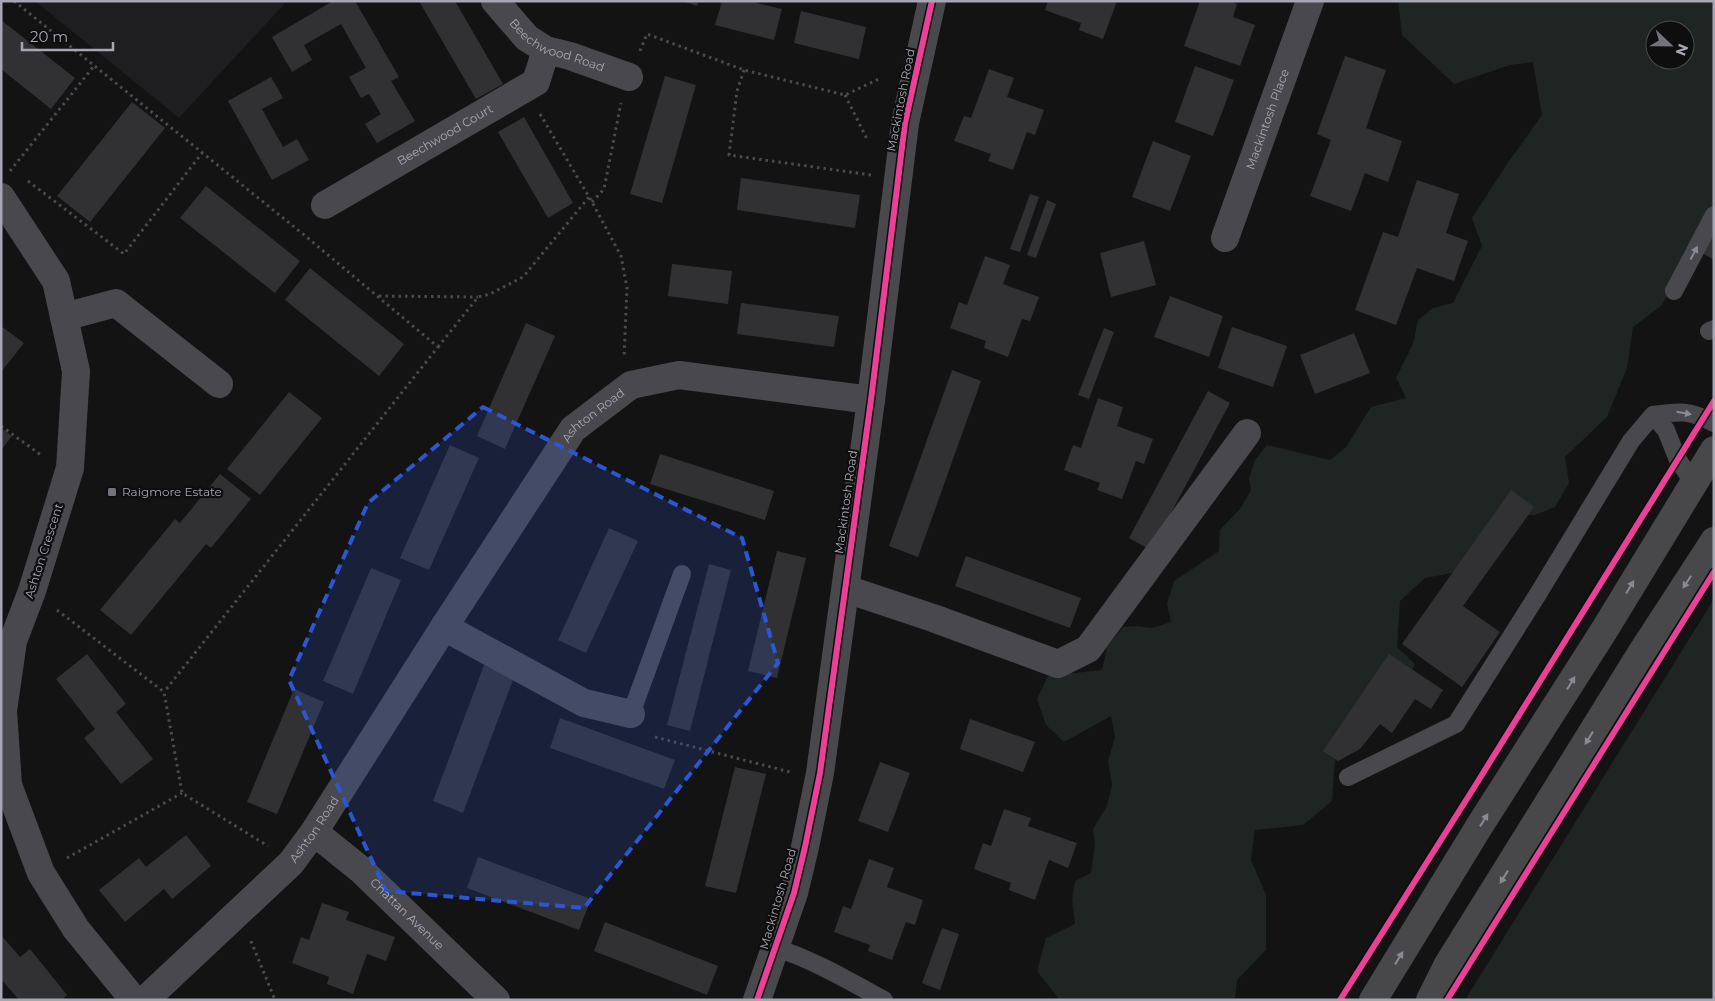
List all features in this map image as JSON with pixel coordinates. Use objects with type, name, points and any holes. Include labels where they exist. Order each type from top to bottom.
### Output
[{"type":"main road","points":[[1373,1000],[1480,825],[1605,629],[1714,450]]},
{"type":"main road","points":[[1430,1000],[1447,966],[1637,660],[1714,541]]},
{"type":"street","name":"Beechwood Road","points":[[495,1],[527,38],[546,50],[570,56],[629,77]]},
{"type":"street","name":"Mackintosh Road","points":[[758,1000],[798,874],[820,773],[871,400],[905,123],[932,1]]},
{"type":"street","name":"Mackintosh Place","points":[[1225,238],[1310,1]]},
{"type":"street","name":"Beechwood Court","points":[[325,205],[536,82],[546,50]]},
{"type":"street","name":"Ashton Crescent","points":[[1,197],[56,281],[76,371],[70,468],[32,591],[13,641],[3,711],[5,786],[41,873],[76,929],[134,1000]]},
{"type":"street","points":[[64,317],[116,303],[219,384]]},
{"type":"street","name":"Ashton Road","points":[[145,1000],[291,863],[314,832],[573,429],[631,385],[679,375],[871,400]]},
{"type":"street","points":[[846,590],[932,618],[1058,664],[1088,649],[1247,433]]},
{"type":"street","points":[[444,627],[584,703],[630,714]]},
{"type":"street","name":"Chattan Avenue","points":[[314,832],[360,869],[496,1000]]},
{"type":"lane","points":[[1674,290],[1714,215]]},
{"type":"lane","points":[[1348,777],[1456,724],[1631,441],[1654,415],[1680,411],[1714,423]]},
{"type":"lane","points":[[1654,415],[1666,430],[1678,460],[1693,482]]},
{"type":"lane","points":[[630,714],[682,574]]},
{"type":"lane","points":[[776,948],[847,979],[884,1000]]},
{"type":"path","points":[[14,1],[378,296],[438,347]]},
{"type":"path","points":[[592,202],[604,189],[620,104],[647,34],[744,70],[845,95],[879,79]]},
{"type":"path","points":[[18,176],[10,171],[94,66]]},
{"type":"path","points":[[744,70],[738,91],[730,155],[878,176]]},
{"type":"path","points":[[845,95],[867,139]]},
{"type":"path","points":[[537,109],[590,197],[621,256],[627,288],[624,360]]},
{"type":"path","points":[[26,180],[124,254],[202,153]]},
{"type":"path","points":[[378,296],[478,297],[490,294],[523,277],[590,197]]},
{"type":"path","points":[[164,692],[478,297]]},
{"type":"path","points":[[1,426],[42,456]]},
{"type":"path","points":[[32,591],[164,692],[182,793],[271,848]]},
{"type":"path","points":[[655,736],[790,772]]},
{"type":"path","points":[[41,873],[182,793]]},
{"type":"path","points":[[251,940],[275,1000]]},
{"type":"highlighted area","points":[[483,407],[742,538],[778,663],[584,908],[386,891],[289,680],[368,503]]},
{"type":"shaded area","points":[[35,1],[287,1],[179,118]]},
{"type":"shaded area","points":[[1398,1],[1714,1],[1714,235],[1682,256],[1679,278],[1661,306],[1633,327],[1627,368],[1607,417],[1565,457],[1569,483],[1555,507],[1535,515],[1521,515],[1479,568],[1425,578],[1400,601],[1397,647],[1415,664],[1401,692],[1364,712],[1335,759],[1332,801],[1303,825],[1255,830],[1251,860],[1266,895],[1266,950],[1237,980],[1235,1000],[1057,1000],[1058,998],[1037,971],[1046,938],[1075,924],[1072,900],[1075,881],[1091,873],[1095,844],[1093,829],[1107,806],[1112,785],[1108,761],[1115,737],[1111,716],[1064,742],[1046,725],[1037,699],[1048,676],[1102,670],[1107,647],[1123,627],[1152,628],[1171,622],[1167,604],[1174,581],[1219,551],[1220,530],[1240,509],[1251,490],[1249,478],[1255,460],[1267,445],[1330,460],[1346,447],[1371,407],[1406,398],[1396,378],[1413,344],[1418,320],[1433,308],[1453,303],[1482,246],[1472,218],[1542,115],[1533,62],[1510,65],[1454,84],[1402,35]]},
{"type":"shaded area","points":[[1714,599],[1714,1000],[1465,1000]]},
{"type":"building","points":[[333,1],[355,1],[399,77],[391,81],[415,121],[377,143],[365,124],[381,114],[369,94],[361,98],[349,77],[366,68],[341,24],[304,45],[312,60],[292,72],[272,37]]},
{"type":"building","points":[[419,1],[455,1],[503,84],[476,99]]},
{"type":"building","points":[[682,1],[699,1],[697,6]]},
{"type":"building","points":[[722,1],[749,1],[782,9],[774,40],[715,25]]},
{"type":"building","points":[[1048,1],[1117,1],[1103,39],[1079,30],[1081,23],[1045,10]]},
{"type":"building","points":[[1200,1],[1229,1],[1237,4],[1233,17],[1255,25],[1240,66],[1184,46]]},
{"type":"building","points":[[801,11],[866,27],[859,59],[794,43]]},
{"type":"building","points":[[1,20],[75,78],[51,109],[1,69]]},
{"type":"building","points":[[1345,56],[1386,70],[1366,128],[1402,141],[1388,182],[1365,173],[1351,211],[1310,196],[1331,140],[1317,134]]},
{"type":"building","points":[[1195,66],[1234,80],[1213,136],[1175,122]]},
{"type":"building","points":[[989,69],[1014,78],[1007,97],[1044,110],[1035,135],[1027,132],[1013,170],[988,161],[991,154],[954,141],[964,116],[971,118]]},
{"type":"building","points":[[665,76],[696,85],[662,203],[630,194]]},
{"type":"building","points":[[271,77],[283,98],[262,109],[283,147],[297,139],[309,160],[272,180],[228,101]]},
{"type":"building","points":[[132,102],[165,128],[90,222],[57,196]]},
{"type":"building","points":[[524,117],[573,203],[548,218],[498,132]]},
{"type":"building","points":[[1153,141],[1191,156],[1170,211],[1132,197]]},
{"type":"building","points":[[741,178],[860,195],[855,228],[737,210]]},
{"type":"building","points":[[1417,180],[1459,194],[1446,233],[1468,241],[1454,281],[1417,268],[1396,325],[1355,310],[1383,232],[1398,237]]},
{"type":"building","points":[[206,186],[300,261],[275,293],[180,218]]},
{"type":"building","points":[[1030,194],[1039,197],[1020,252],[1010,249]]},
{"type":"building","points":[[1047,200],[1056,204],[1036,258],[1027,255]]},
{"type":"building","points":[[1714,234],[1714,260],[1702,253]]},
{"type":"building","points":[[1144,241],[1156,285],[1111,297],[1100,253]]},
{"type":"building","points":[[985,256],[1010,265],[1003,284],[1039,297],[1030,321],[1022,319],[1008,357],[984,348],[986,341],[950,328],[959,302],[967,305]]},
{"type":"building","points":[[672,264],[732,271],[728,304],[668,296]]},
{"type":"building","points":[[310,268],[404,344],[379,376],[285,300]]},
{"type":"building","points":[[1170,296],[1223,316],[1209,357],[1154,337]]},
{"type":"building","points":[[741,303],[839,316],[834,347],[737,334]]},
{"type":"building","points":[[526,323],[555,336],[505,449],[477,436]]},
{"type":"building","points":[[1,326],[24,343],[1,372]]},
{"type":"building","points":[[1232,327],[1287,346],[1273,387],[1218,368]]},
{"type":"building","points":[[1104,328],[1114,332],[1089,399],[1078,395]]},
{"type":"building","points":[[1354,333],[1370,373],[1315,394],[1300,355]]},
{"type":"building","points":[[952,370],[981,381],[918,557],[889,546]]},
{"type":"building","points":[[1208,391],[1230,403],[1151,550],[1129,538]]},
{"type":"building","points":[[289,392],[322,418],[260,495],[227,469]]},
{"type":"building","points":[[1098,398],[1123,407],[1117,426],[1153,439],[1144,464],[1136,461],[1122,499],[1097,490],[1100,483],[1064,470],[1073,445],[1081,448]]},
{"type":"building","points":[[1,428],[12,436],[1,450]]},
{"type":"building","points":[[450,445],[479,458],[429,570],[400,558]]},
{"type":"building","points":[[660,454],[774,491],[765,520],[650,484]]},
{"type":"building","points":[[220,474],[251,499],[211,548],[206,544],[131,635],[100,610],[175,519],[180,523]]},
{"type":"building","points":[[1511,490],[1534,507],[1463,606],[1500,632],[1462,687],[1402,644]]},
{"type":"building","points":[[609,528],[638,541],[586,653],[558,640]]},
{"type":"building","points":[[777,551],[806,558],[777,678],[748,671]]},
{"type":"building","points":[[966,556],[1081,598],[1070,628],[955,586]]},
{"type":"building","points":[[709,564],[731,570],[690,731],[667,725]]},
{"type":"building","points":[[371,568],[401,580],[353,694],[323,681]]},
{"type":"building","points":[[87,654],[126,704],[116,712],[153,759],[121,784],[84,738],[95,729],[56,679]]},
{"type":"building","points":[[1389,654],[1443,690],[1431,709],[1415,699],[1392,733],[1380,724],[1360,749],[1338,761],[1323,751]]},
{"type":"building","points":[[484,665],[514,677],[463,813],[433,801]]},
{"type":"building","points":[[294,689],[324,702],[277,814],[247,802]]},
{"type":"building","points":[[560,718],[675,760],[664,789],[550,748]]},
{"type":"building","points":[[970,719],[1035,742],[1023,772],[960,749]]},
{"type":"building","points":[[880,762],[910,773],[888,832],[858,821]]},
{"type":"building","points":[[735,767],[766,774],[736,893],[705,886]]},
{"type":"building","points":[[1004,809],[1031,818],[1028,826],[1077,843],[1068,868],[1049,860],[1035,900],[1009,890],[1011,883],[974,869],[983,843],[991,846]]},
{"type":"building","points":[[186,835],[211,866],[172,899],[164,889],[125,922],[99,890],[139,858],[146,867]]},
{"type":"building","points":[[478,857],[591,899],[579,930],[467,888]]},
{"type":"building","points":[[869,859],[894,868],[887,887],[923,900],[915,925],[906,922],[892,960],[868,951],[870,945],[834,932],[843,906],[851,909]]},
{"type":"building","points":[[322,903],[349,912],[346,920],[395,937],[386,961],[367,954],[353,994],[327,984],[329,977],[292,963],[301,937],[309,940]]},
{"type":"building","points":[[605,922],[718,966],[707,995],[594,951]]},
{"type":"building","points":[[942,928],[959,934],[940,990],[922,983]]},
{"type":"building","points":[[1,935],[20,957],[30,949],[67,995],[62,1000],[19,1000],[1,979]]},
{"type":"cycle path","points":[[757,1000],[794,893],[820,773],[871,400],[905,123],[932,1]]},
{"type":"cycle path","points":[[1340,1000],[1714,401]]},
{"type":"cycle path","points":[[1447,1000],[1714,572]]},
{"type":"place","name":"Raigmore Estate","points":[[112,492]]}]
